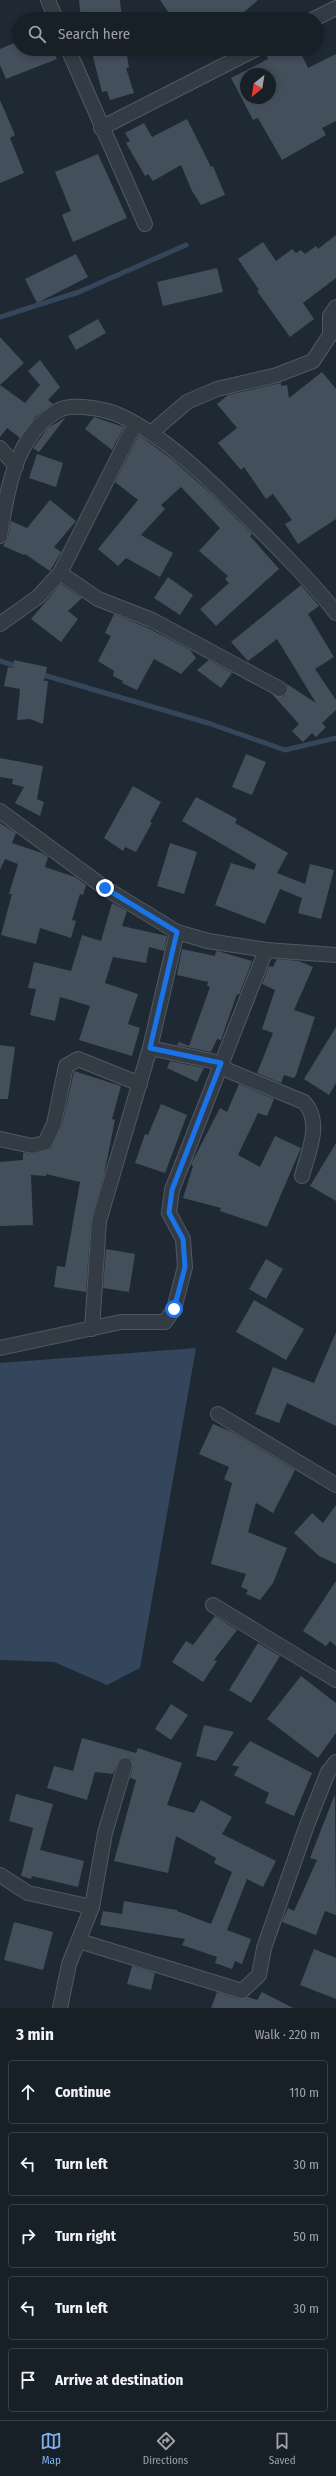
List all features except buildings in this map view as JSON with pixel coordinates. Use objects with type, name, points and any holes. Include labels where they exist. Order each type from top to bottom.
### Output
[{"type":"street","points":[[48,0],[53,12]]},
{"type":"street","points":[[324,14],[336,8]]},
{"type":"street","points":[[71,56],[101,128],[145,224]]},
{"type":"street","points":[[101,128],[242,56]]},
{"type":"street","points":[[151,433],[187,402],[218,389],[277,375],[313,361],[330,335],[330,316],[336,307]]},
{"type":"street","points":[[0,536],[9,482],[31,434],[57,410],[84,406],[120,416],[151,433],[216,486],[285,556],[336,613]]},
{"type":"street","points":[[0,624],[38,597],[60,573],[135,424]]},
{"type":"street","points":[[0,448],[16,466]]},
{"type":"street","points":[[60,573],[98,600],[152,620],[280,689]]},
{"type":"street","points":[[0,812],[105,888],[177,932],[208,941],[266,950],[336,955]]},
{"type":"street","points":[[92,1329],[99,1222],[150,1048],[177,932]]},
{"type":"street","points":[[0,1348],[122,1322],[165,1322],[174,1309],[185,1267],[183,1239],[169,1213],[172,1190],[221,1063],[241,1018],[266,950]]},
{"type":"street","points":[[150,1048],[221,1063],[227,1070],[304,1102],[310,1108],[313,1131],[302,1176]]},
{"type":"street","points":[[0,1139],[32,1146],[45,1143],[54,1124],[66,1066],[78,1059],[140,1084]]},
{"type":"street","points":[[218,1414],[336,1485]]},
{"type":"street","points":[[213,1605],[336,1680]]},
{"type":"street","points":[[79,1941],[242,1991],[259,1975],[264,1948],[307,1825],[328,1772],[336,1762]]},
{"type":"street","points":[[60,2008],[69,1964],[92,1907],[105,1833],[125,1765]]},
{"type":"street","points":[[0,1875],[28,1893],[92,1907]]},
{"type":"water","points":[[196,1348],[140,1668],[107,1685],[54,1662],[0,1660],[0,1363]]},
{"type":"waterway","points":[[0,317],[79,292],[186,245]]},
{"type":"waterway","points":[[0,661],[19,667]]},
{"type":"waterway","points":[[40,674],[208,723],[285,750],[336,738]]},
{"type":"route","points":[[105,888],[177,932],[150,1048],[221,1063],[172,1190],[169,1213],[183,1239],[185,1267],[174,1309]]}]
